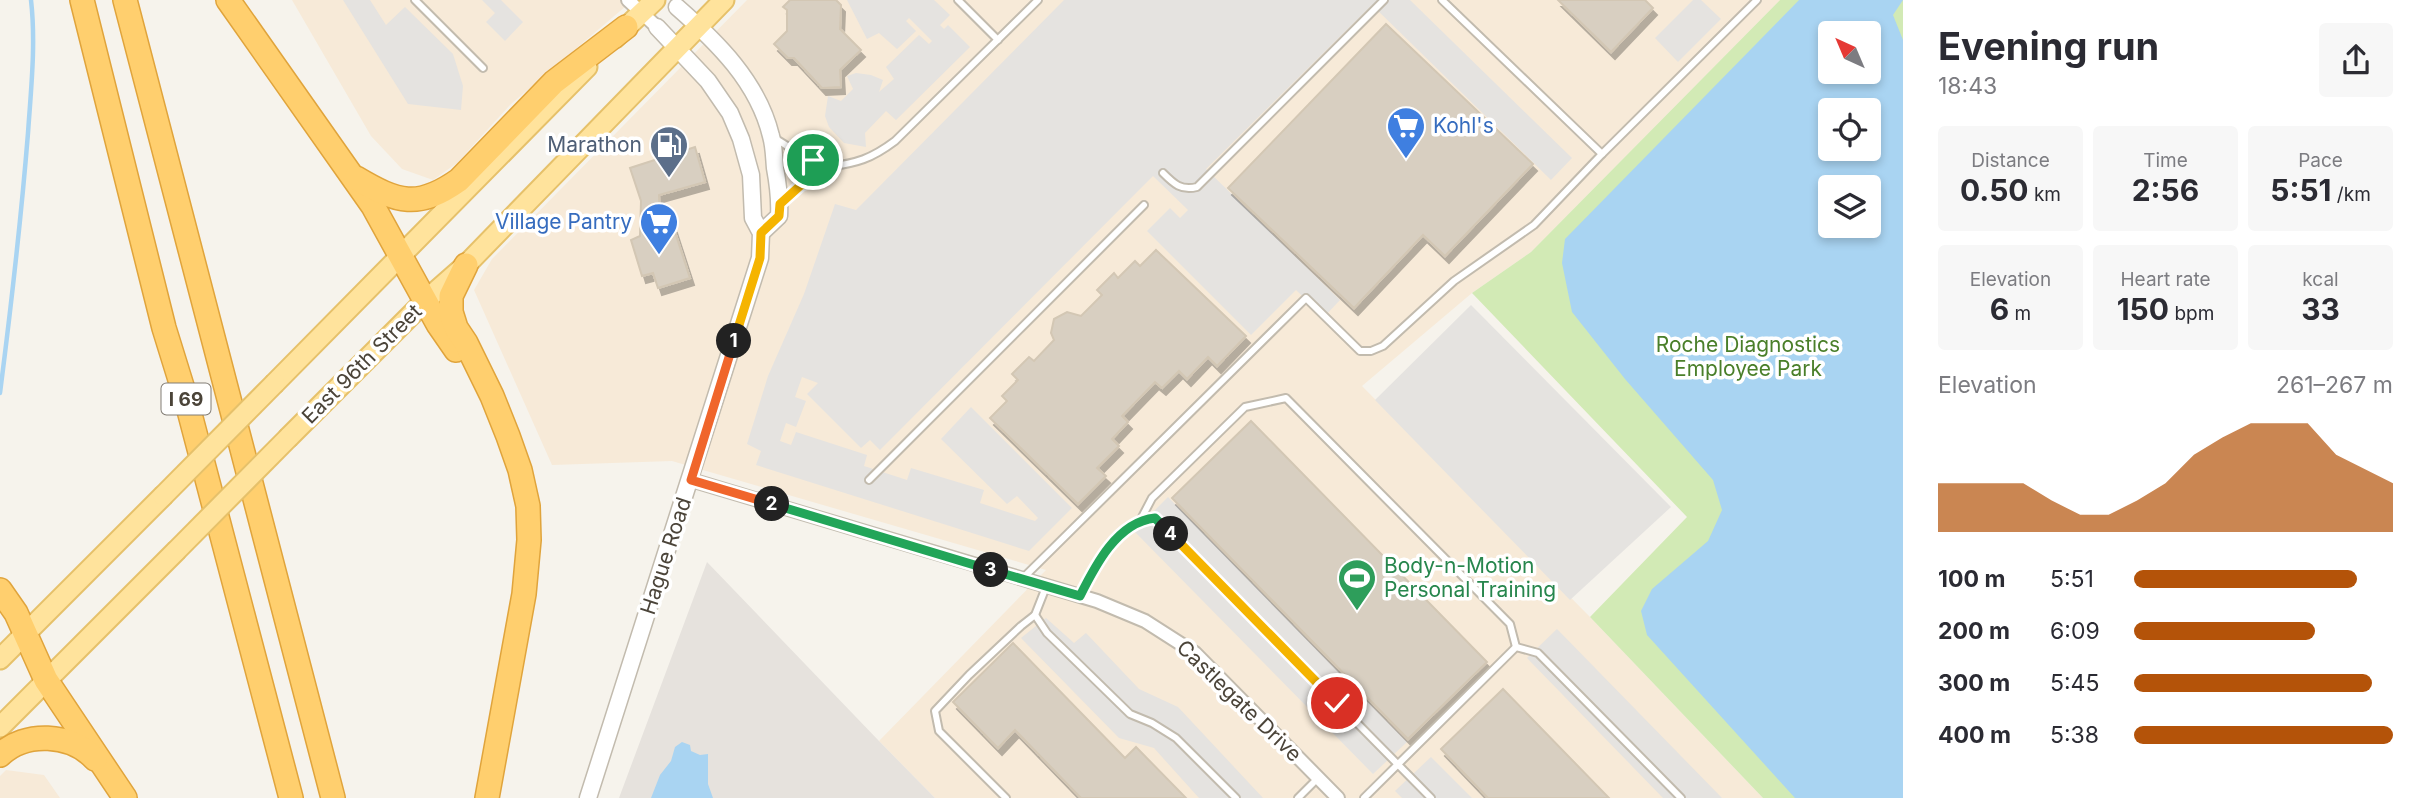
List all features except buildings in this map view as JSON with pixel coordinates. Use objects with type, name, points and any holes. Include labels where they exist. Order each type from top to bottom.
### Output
[{"type":"highway","name":"I 69","points":[[82,0],[164,328],[186,399],[291,798]]},
{"type":"highway","name":"I 69","points":[[125,0],[333,798]]},
{"type":"highway","points":[[229,0],[373,206],[425,301],[457,351],[477,368]]},
{"type":"highway","points":[[351,175],[378,191],[400,198],[418,200],[446,189],[459,180],[554,82],[638,10]]},
{"type":"highway","points":[[466,265],[451,296],[451,312],[456,328],[492,396],[520,470],[528,506],[524,594],[487,798]]},
{"type":"highway","points":[[0,590],[16,613],[46,680],[125,798]]},
{"type":"highway","points":[[0,755],[18,742],[54,739],[87,751],[107,771]]},
{"type":"main road","name":"East 96th Street","points":[[0,727],[425,301],[466,265],[724,0]]},
{"type":"main road","points":[[0,659],[402,256],[638,10]]},
{"type":"street","points":[[674,3],[699,25],[739,69],[762,111],[771,136],[780,204]]},
{"type":"street","points":[[638,10],[657,27]]},
{"type":"street","name":"Hague Road","points":[[588,798],[760,258],[761,233],[753,218],[751,175],[730,113],[708,81],[657,27]]},
{"type":"street","name":"Hague Road","points":[[761,233],[779,216],[780,204]]},
{"type":"street","name":"Castlegate Drive","points":[[691,480],[1080,596],[1132,615],[1164,631],[1188,648],[1338,798]]},
{"type":"lane","points":[[415,0],[483,68]]},
{"type":"lane","points":[[957,0],[998,40]]},
{"type":"lane","points":[[780,204],[801,185],[821,177],[828,167],[862,161],[895,141],[1038,0]]},
{"type":"lane","points":[[1163,173],[1177,187],[1197,187],[1384,0]]},
{"type":"lane","points":[[1442,0],[1602,154]]},
{"type":"lane","points":[[1022,579],[1306,298],[1360,351],[1371,351],[1383,346],[1454,281],[1534,225],[1753,1]]},
{"type":"lane","points":[[771,136],[803,156],[821,161],[828,167]]},
{"type":"lane","points":[[869,480],[1144,205]]},
{"type":"lane","points":[[1080,596],[1095,566],[1120,536],[1141,519],[1152,498],[1245,407],[1286,398],[1510,624],[1516,647]]},
{"type":"lane","points":[[1141,519],[1155,518],[1431,798]]},
{"type":"lane","points":[[1006,798],[939,731],[935,711],[1021,625],[1035,615],[1046,587]]},
{"type":"lane","points":[[1035,615],[1047,633],[1129,714],[1152,723],[1176,738],[1236,798]]},
{"type":"lane","points":[[1364,798],[1516,647]]},
{"type":"lane","points":[[1516,647],[1538,653],[1681,798]]},
{"type":"lane","points":[[1298,798],[1318,778]]},
{"type":"shaded area","points":[[292,0],[633,0],[511,104],[457,163],[433,180],[402,169],[371,136]]},
{"type":"shaded area","points":[[343,0],[370,0],[386,25],[405,7],[453,54],[463,86],[461,110],[408,104]]},
{"type":"shaded area","points":[[482,0],[501,0],[523,22],[505,41],[486,22],[495,13]]},
{"type":"shaded area","points":[[747,0],[1780,0],[1531,252],[1472,293],[1362,386],[1590,617],[1763,798],[935,798],[879,741],[1046,570],[672,461],[552,465],[474,290],[492,259]]},
{"type":"shaded area","points":[[847,0],[934,0],[950,15],[940,25],[944,29],[948,25],[970,47],[896,120],[886,111],[865,133],[866,147],[844,143],[829,127],[825,116],[828,96],[841,101],[853,89],[847,76],[856,73],[883,80],[879,92],[894,79],[886,67],[919,35],[929,44],[932,41],[909,18],[906,21],[916,31],[897,49],[879,33],[867,39]]},
{"type":"shaded area","points":[[1064,0],[1410,0],[1572,158],[1551,180],[1372,5],[1206,169],[1340,300],[1324,317],[1296,290],[1251,335],[1147,231],[1170,208],[1180,218],[1188,210],[1153,176],[880,450],[870,440],[861,448],[807,394],[818,383],[802,377],[795,397],[806,401],[796,427],[786,423],[780,441],[791,445],[796,432],[867,455],[864,466],[907,480],[911,468],[984,490],[980,503],[1035,521],[1038,518],[1017,496],[1007,504],[941,439],[971,407],[1072,508],[1029,551],[756,465],[761,451],[747,444],[768,376],[804,294],[835,204],[856,210]]},
{"type":"shaded area","points":[[1693,0],[1701,0],[1721,19],[1678,62],[1655,38]]},
{"type":"shaded area","points":[[1471,305],[1671,507],[1570,600],[1375,400]]},
{"type":"shaded area","points":[[1168,497],[1407,742],[1373,774],[1134,531]]},
{"type":"shaded area","points":[[707,562],[879,741],[935,798],[619,798]]},
{"type":"shaded area","points":[[1046,618],[1074,643],[1086,633],[1139,689],[1178,707],[1263,798],[1199,798],[1154,748],[1119,738],[1021,638]]},
{"type":"shaded area","points":[[1557,629],[1722,798],[1663,798],[1527,658]]},
{"type":"shaded area","points":[[1431,757],[1472,798],[1402,798],[1395,791]]},
{"type":"shaded area","points":[[6,770],[44,775],[60,798],[0,798],[0,776]]},
{"type":"green space","name":"Roche Diagnostics Employee Park","points":[[1780,0],[1903,0],[1903,798],[1763,798],[1590,617],[1687,517],[1472,293],[1531,252]]},
{"type":"water","name":"Roche Diagnostics Employee Park","points":[[1799,0],[1903,0],[1893,15],[1903,40],[1903,798],[1795,798],[1647,635],[1641,611],[1652,589],[1708,541],[1722,510],[1713,480],[1625,379],[1572,312],[1562,263],[1565,239]]},
{"type":"water","points":[[682,742],[690,745],[691,751],[700,755],[708,754],[708,784],[713,798],[651,798],[660,775],[671,761],[675,747]]},
{"type":"waterway","points":[[0,393],[16,263],[32,83],[31,0]]},
{"type":"place","name":"Kohl's","points":[[1406,160]]},
{"type":"place","name":"Marathon","points":[[669,179]]},
{"type":"place","name":"Village Pantry","points":[[659,256]]},
{"type":"place","name":"Body-n-Motion Personal Training","points":[[1357,612]]},
{"type":"route","points":[[813,160],[821,161],[828,167],[821,177],[801,185],[780,204],[779,216],[761,233],[760,258],[754,281],[691,480],[1080,596],[1095,566],[1120,536],[1141,519],[1155,518],[1337,703]]}]
